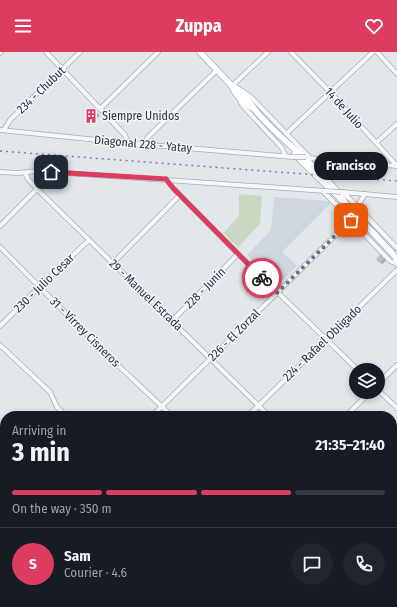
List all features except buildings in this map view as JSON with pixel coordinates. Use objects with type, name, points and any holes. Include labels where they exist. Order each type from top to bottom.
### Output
[{"type":"main road","points":[[200,52],[232,86],[234,92],[239,93],[249,100],[255,109],[292,147],[300,160],[346,204],[397,260]]},
{"type":"street","points":[[46,52],[125,136],[128,143]]},
{"type":"street","name":"234 - Chubut","points":[[2,130],[10,120],[80,52]]},
{"type":"street","points":[[100,109],[158,52]]},
{"type":"street","points":[[232,86],[268,52]]},
{"type":"street","name":"14 de Julio","points":[[291,52],[330,92],[397,166]]},
{"type":"street","points":[[287,134],[373,52]]},
{"type":"street","points":[[377,52],[397,74]]},
{"type":"street","points":[[144,144],[148,137],[217,70]]},
{"type":"street","points":[[239,93],[251,97],[308,158]]},
{"type":"street","points":[[239,93],[242,105],[282,148],[285,156]]},
{"type":"street","points":[[376,143],[397,124]]},
{"type":"street","name":"Diagonal 228 - Yatay","points":[[2,130],[128,143],[397,166]]},
{"type":"street","points":[[0,172],[25,173],[37,171],[397,196]]},
{"type":"street","name":"29 - Manuel Estrada","points":[[25,173],[37,189],[264,411]]},
{"type":"street","points":[[166,179],[277,293],[351,363]]},
{"type":"street","points":[[0,226],[37,189]]},
{"type":"street","points":[[324,191],[390,261],[397,264]]},
{"type":"street","points":[[342,192],[397,248]]},
{"type":"street","points":[[359,209],[360,202],[365,194]]},
{"type":"street","points":[[113,263],[180,195]]},
{"type":"street","name":"226 - El Zorzal","points":[[157,411],[351,220]]},
{"type":"street","name":"230 - Julio Cesar","points":[[0,326],[89,240]]},
{"type":"street","name":"31 - Virrey Cisneros","points":[[0,247],[108,356],[167,411]]},
{"type":"street","name":"228 - Junín","points":[[172,321],[238,254]]},
{"type":"street","name":"224 - Rafael Obligado","points":[[253,411],[397,270]]},
{"type":"street","points":[[0,345],[50,392],[57,407],[61,411]]},
{"type":"street","points":[[385,377],[397,366]]},
{"type":"street","points":[[385,397],[397,408]]},
{"type":"street","points":[[351,411],[363,399]]},
{"type":"shaded area","points":[[274,197],[329,201],[331,203],[282,252],[297,266],[280,283],[274,282],[247,255],[271,230]]},
{"type":"green space","points":[[239,194],[262,196],[260,224],[238,247],[223,233],[239,216]]},
{"type":"railway","points":[[0,151],[397,181]]},
{"type":"way so far","points":[[262,278],[277,293],[351,220]]},
{"type":"place","name":"Siempre Unidos","points":[[91,116]]},
{"type":"place","name":"Francisco","points":[[351,220]]},
{"type":"route","points":[[51,172],[166,179],[173,188],[262,278]]}]
